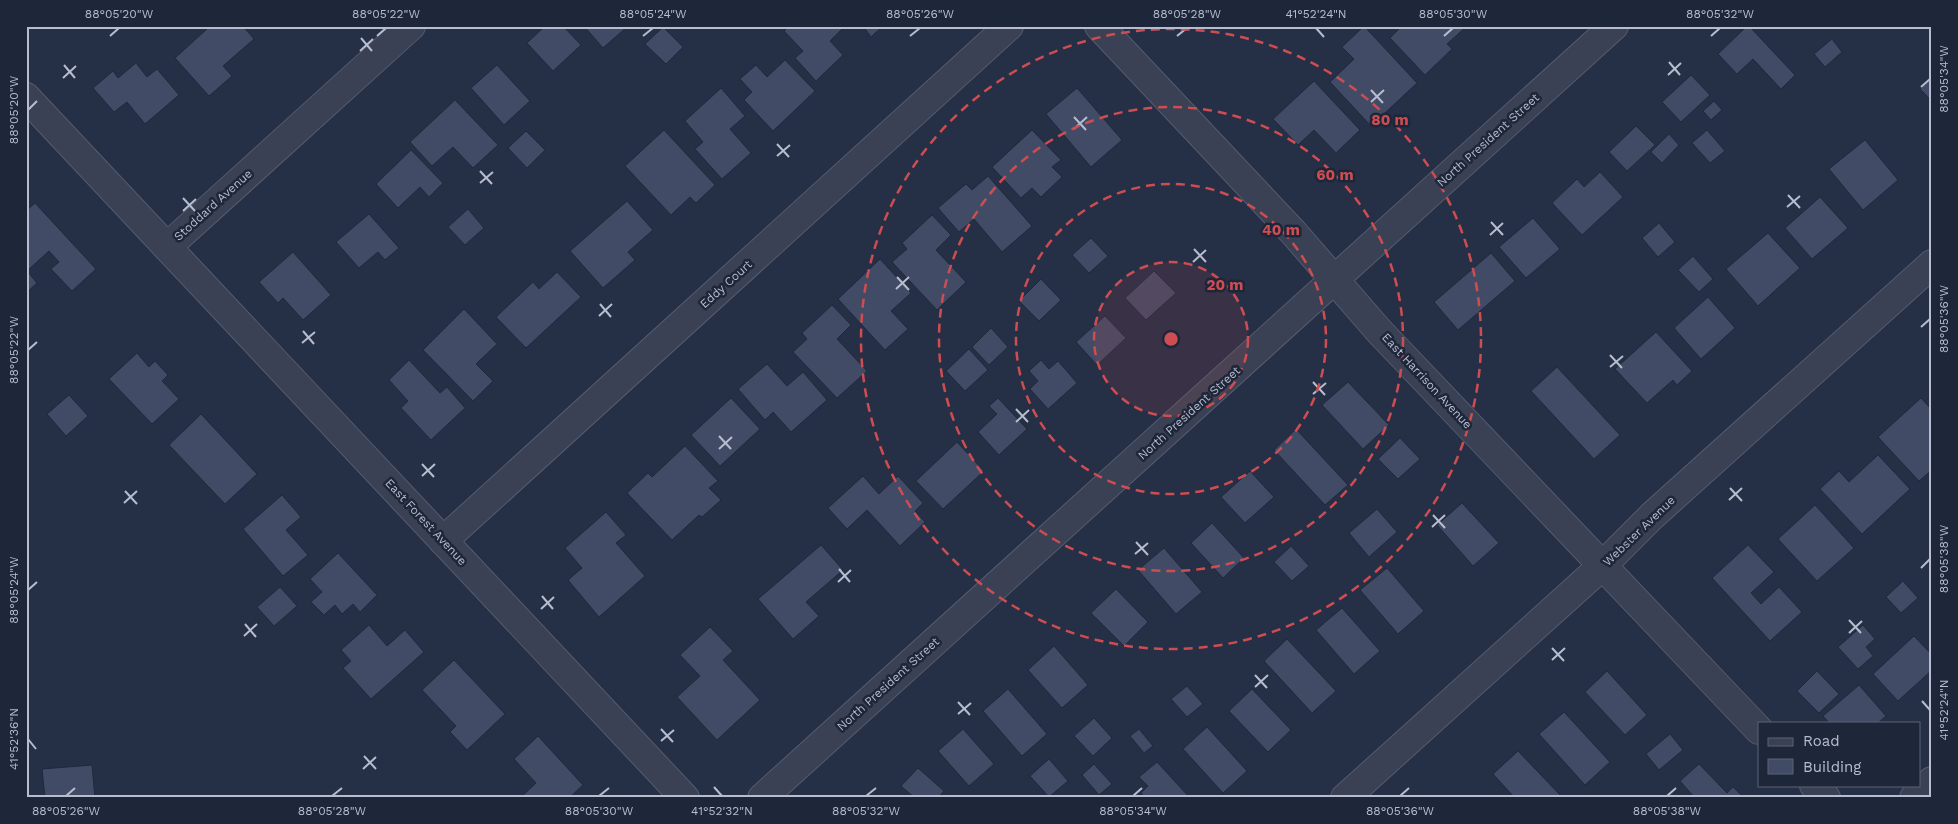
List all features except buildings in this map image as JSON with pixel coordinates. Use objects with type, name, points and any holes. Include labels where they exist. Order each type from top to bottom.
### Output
[{"type":"street","name":"Stoddard Avenue","points":[[26,97],[167,246],[411,26]]},
{"type":"street","name":"Eddy Court","points":[[443,541],[1009,26]]},
{"type":"street","name":"East Harrison Avenue","points":[[1100,26],[1293,232],[1380,331],[1758,729]]},
{"type":"street","name":"North President Street","points":[[762,798],[1336,280],[1384,234],[1614,26]]},
{"type":"street","name":"East Forest Avenue","points":[[167,246],[685,798]]},
{"type":"street","name":"Webster Avenue","points":[[1345,798],[1602,566],[1652,516],[1932,264]]},
{"type":"street","points":[[1914,798],[1932,781]]},
{"type":"street","points":[[1815,786],[1826,798]]}]
